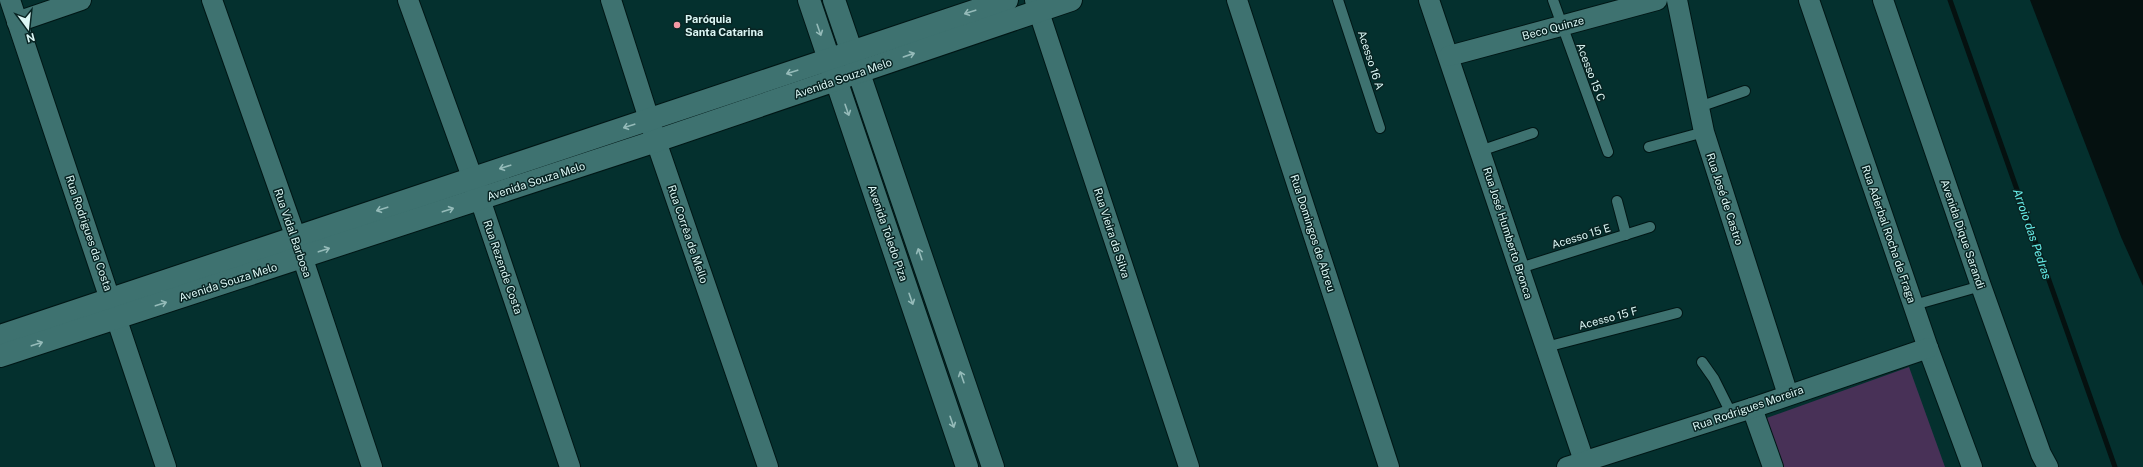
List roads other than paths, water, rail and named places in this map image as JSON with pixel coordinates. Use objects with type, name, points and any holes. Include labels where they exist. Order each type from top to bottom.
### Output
[{"type":"street","name":"Rua Rodrigues da Costa","points":[[10,0],[115,308],[166,467]]},
{"type":"street","points":[[17,22],[81,0]]},
{"type":"street","name":"Rua Vidal Barbosa","points":[[212,0],[299,248],[372,467]]},
{"type":"street","name":"Rua Rezende Costa","points":[[408,0],[480,199],[570,467]]},
{"type":"street","name":"Rua Corrêa de Mello","points":[[611,0],[656,141],[768,467]]},
{"type":"street","name":"Avenida Toledo Piza","points":[[809,0],[967,467]]},
{"type":"street","points":[[834,0],[992,467]]},
{"type":"street","name":"Avenida Souza Melo","points":[[299,248],[472,178],[1007,0]]},
{"type":"street","name":"Avenida Souza Melo","points":[[0,336],[115,308],[299,248],[480,199],[837,80],[1037,5],[1071,0]]},
{"type":"street","name":"Rua Domingos de Abreu","points":[[1237,0],[1389,467]]},
{"type":"street","name":"Rua José Humberto Bronca","points":[[1429,0],[1546,347],[1579,465]]},
{"type":"street","name":"Beco Quinze","points":[[1449,56],[1657,0]]},
{"type":"street","name":"Rua José de Castro","points":[[1677,0],[1704,132],[1788,395]]},
{"type":"street","name":"Rua Aderbal Rocha de Fraga","points":[[1809,0],[1928,348],[1972,467]]},
{"type":"street","name":"Avenida Dique Sarandi","points":[[1883,0],[1981,286],[2041,454],[2048,467]]},
{"type":"street","name":"Rua Vieira da Silva","points":[[1037,5],[1189,467]]},
{"type":"street","name":"Avenida Souza Melo","points":[[0,356],[115,308]]},
{"type":"street","name":"Rua Rodrigues Moreira","points":[[1579,465],[1928,348]]},
{"type":"street","points":[[1752,408],[1773,467]]},
{"type":"lane","name":"Acesso 16 A","points":[[1338,0],[1380,128]]},
{"type":"lane","name":"Acesso 15 C","points":[[1553,0],[1561,26],[1608,152]]},
{"type":"lane","points":[[1699,107],[1745,91]]},
{"type":"lane","points":[[1649,147],[1704,132]]},
{"type":"lane","points":[[1480,151],[1533,133]]},
{"type":"lane","points":[[1617,201],[1626,235]]},
{"type":"lane","name":"Acesso 15 E","points":[[1520,268],[1650,227]]},
{"type":"lane","points":[[1914,305],[1981,286]]},
{"type":"lane","name":"Acesso 15 F","points":[[1546,347],[1677,313]]},
{"type":"lane","points":[[1702,362],[1714,379],[1732,414]]},
{"type":"waterway","name":"Arroio das Pedras","points":[[1950,0],[2115,467]]},
{"type":"place","name":"Paróquia Santa Catarina","points":[[677,25]]}]
